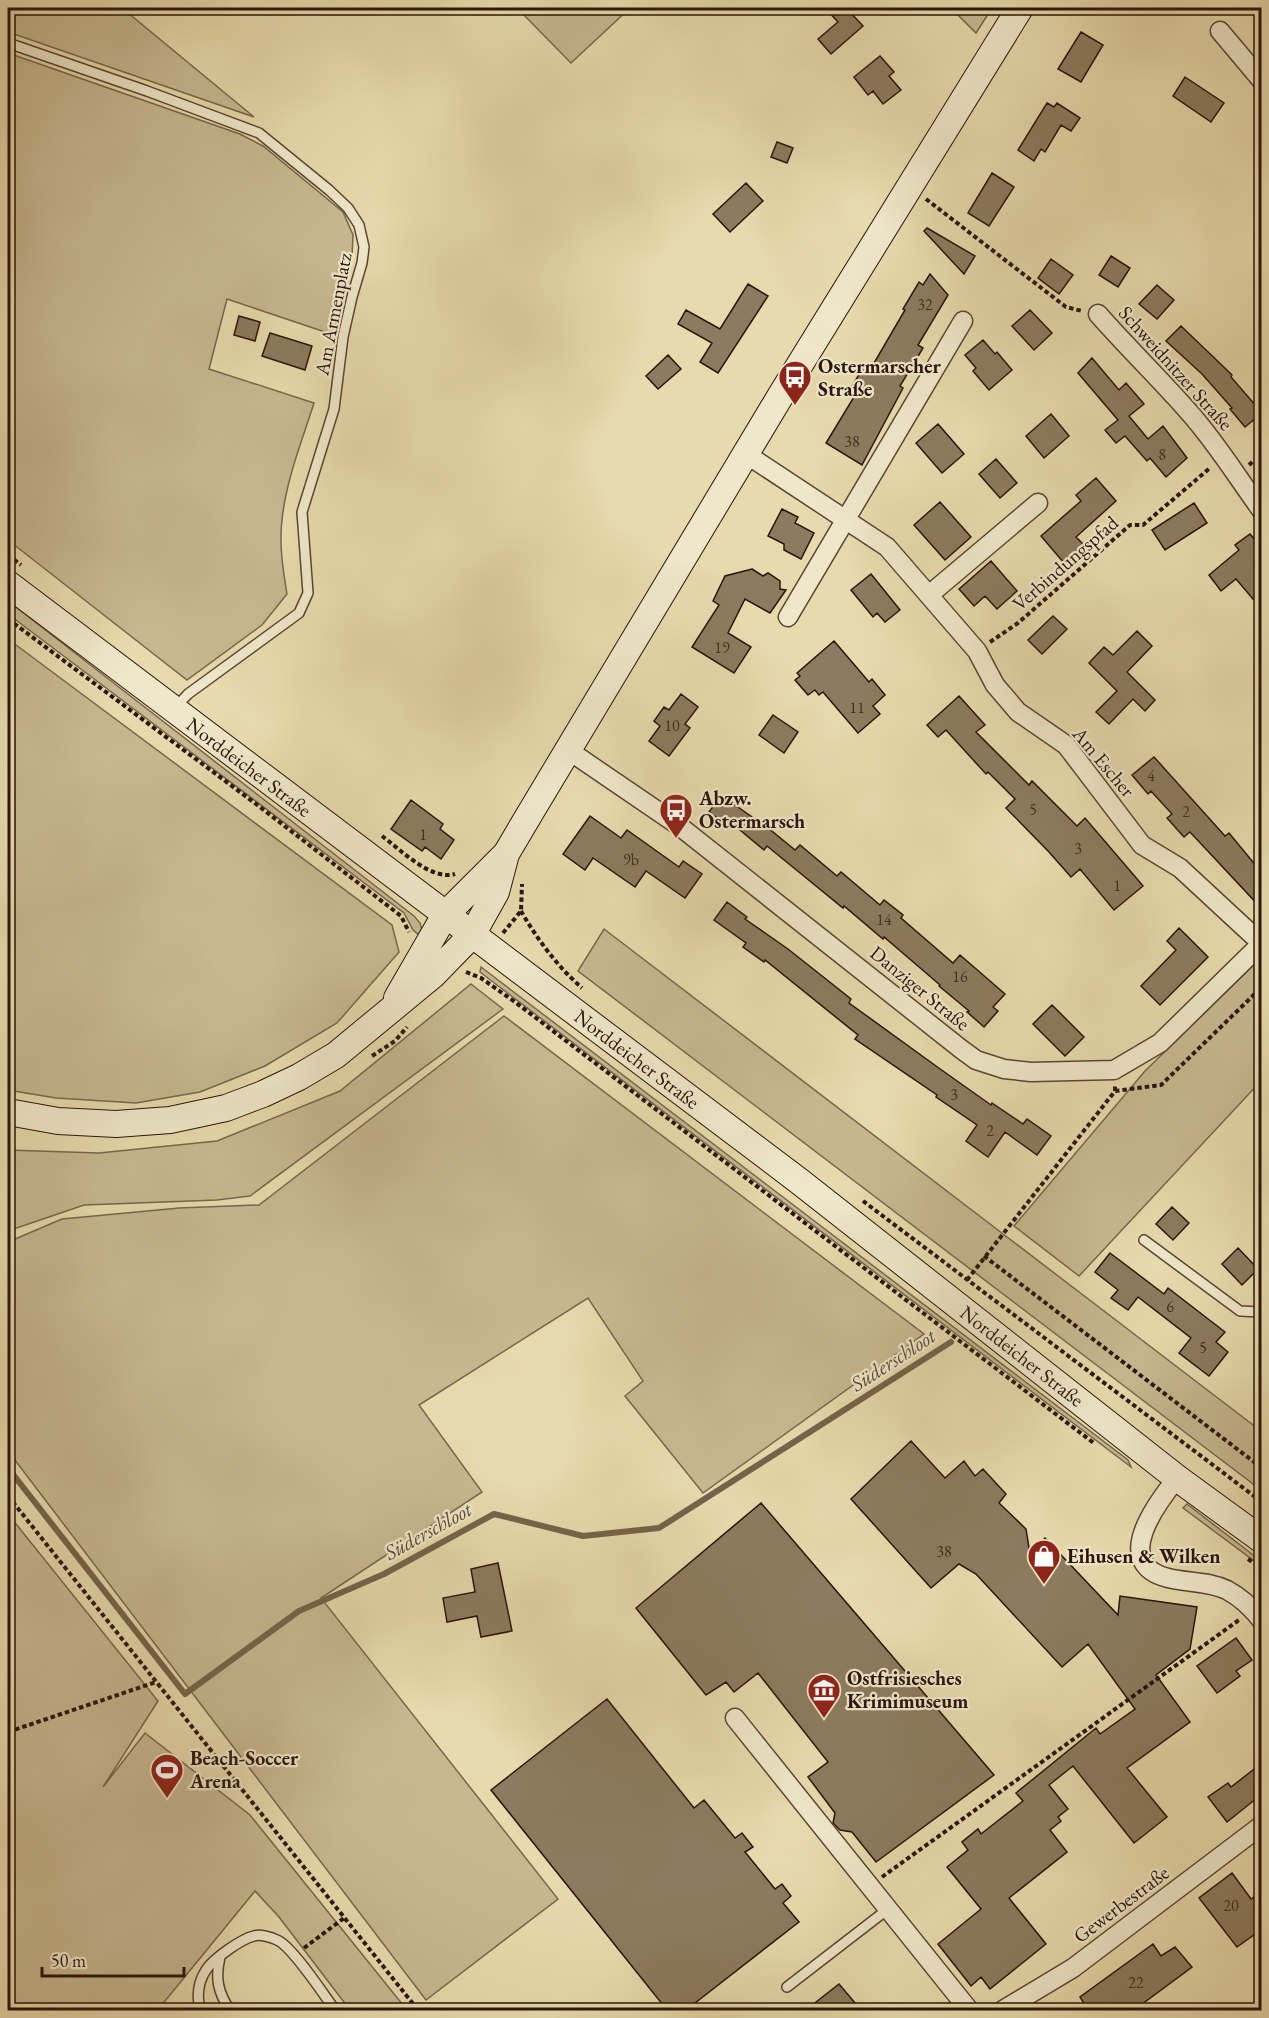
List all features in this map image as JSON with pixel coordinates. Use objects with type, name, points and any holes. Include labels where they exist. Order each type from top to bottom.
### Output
[{"type":"main road","points":[[391,1009],[445,915],[506,854],[746,454],[1020,8]]},
{"type":"main road","name":"Norddeicher Straße","points":[[17,577],[173,709],[808,1189],[1177,1478],[1262,1540]]},
{"type":"main road","points":[[8,1112],[58,1121],[116,1124],[170,1120],[226,1108],[263,1094],[308,1072],[336,1055],[433,975],[472,935],[496,892],[506,854]]},
{"type":"street","points":[[1220,31],[1262,81]]},
{"type":"street","name":"Schweidnitzer Straße","points":[[1098,314],[1188,411],[1224,455],[1262,511]]},
{"type":"street","points":[[788,617],[963,321]]},
{"type":"street","name":"Am Escher","points":[[746,454],[887,547],[977,651],[995,685],[1018,712],[1066,745],[1142,845],[1180,868],[1261,943]]},
{"type":"street","points":[[928,595],[1038,503]]},
{"type":"street","name":"Danziger Straße","points":[[568,750],[678,825],[976,1060],[1004,1069],[1022,1071],[1114,1070],[1160,1043],[1261,943]]},
{"type":"street","points":[[1177,1478],[1146,1522],[1140,1541],[1143,1561],[1154,1573],[1168,1578],[1211,1585],[1228,1591],[1258,1615]]},
{"type":"street","points":[[735,1718],[969,2010]]},
{"type":"street","name":"Gewerbestraße","points":[[1003,2010],[1073,1968],[1262,1825]]},
{"type":"lane","name":"Am Armenplatz","points":[[8,43],[259,133],[329,190],[348,208],[359,225],[364,247],[362,263],[343,338],[334,409],[302,512],[308,593],[299,613],[188,694],[173,709]]},
{"type":"lane","points":[[1144,1240],[1240,1311],[1262,1312]]},
{"type":"lane","points":[[787,1987],[888,1909]]},
{"type":"lane","points":[[200,2010],[198,2000],[200,1984],[206,1969],[241,1941],[256,1935],[278,1940],[293,1955],[336,2010]]},
{"type":"lane","points":[[220,1957],[217,1985],[223,2001],[230,2010]]},
{"type":"path","points":[[920,195],[1066,308],[1098,314]]},
{"type":"path","name":"Verbindungspfad","points":[[977,651],[1018,623],[1130,525],[1143,525],[1199,477]]},
{"type":"path","points":[[8,555],[17,577]]},
{"type":"path","points":[[8,619],[256,804],[401,916],[410,933],[426,946]]},
{"type":"path","points":[[375,831],[431,872],[448,876],[465,872],[479,880]]},
{"type":"path","name":"Norddeicher Straße","points":[[521,911],[548,951],[585,990]]},
{"type":"path","points":[[470,973],[482,978],[525,1009],[1098,1446]]},
{"type":"path","points":[[1115,1091],[1161,1085],[1262,987]]},
{"type":"path","points":[[967,1280],[1115,1091],[1114,1070]]},
{"type":"path","name":"Norddeicher Straße","points":[[858,1197],[1262,1503]]},
{"type":"path","points":[[984,1256],[1262,1468]]},
{"type":"path","points":[[8,1496],[418,2010]]},
{"type":"path","points":[[870,1886],[1258,1615]]},
{"type":"path","points":[[8,1732],[156,1682]]},
{"type":"path","points":[[293,1955],[344,1918]]},
{"type":"shaded area","points":[[8,8],[122,8],[254,117],[8,32]]},
{"type":"shaded area","points":[[517,8],[630,8],[571,63]]},
{"type":"shaded area","points":[[951,8],[992,8],[976,33]]},
{"type":"shaded area","points":[[8,53],[240,134],[263,146],[343,212],[353,235],[352,257],[343,286],[334,335],[227,299],[209,369],[314,403],[295,461],[284,505],[281,548],[287,594],[262,625],[187,680],[8,540]]},
{"type":"shaded area","points":[[8,601],[414,916],[420,923],[423,933],[420,936],[413,930],[404,913],[8,614]]},
{"type":"shaded area","points":[[8,639],[392,925],[399,952],[337,1023],[265,1066],[200,1092],[136,1103],[56,1098],[8,1090]]},
{"type":"shaded area","points":[[604,929],[1261,1431],[1261,1490],[578,971]]},
{"type":"shaded area","points":[[1261,958],[1261,1081],[1079,1276],[1014,1226],[1145,1071]]},
{"type":"shaded area","points":[[481,967],[1128,1460],[1131,1467],[480,972]]},
{"type":"shaded area","points":[[471,984],[503,1009],[250,1196],[217,1200],[84,1205],[8,1231],[8,1150],[99,1153],[217,1141],[340,1091]]},
{"type":"shaded area","points":[[504,1016],[924,1334],[703,1493],[625,1396],[643,1381],[588,1298],[419,1405],[482,1492],[321,1598],[558,1899],[426,2000],[8,1451],[8,1242],[62,1219],[179,1208],[259,1205]]},
{"type":"shaded area","points":[[1187,1504],[1261,1561],[1261,1566],[1183,1508]]},
{"type":"shaded area","points":[[8,1514],[158,1701],[103,1787],[145,1733],[250,1815],[407,2010],[350,2010],[279,1917],[255,1891],[161,2006],[154,2010],[8,2010]]},
{"type":"building","points":[[825,8],[846,8],[863,26],[831,54],[818,39],[838,22]]},
{"type":"building","points":[[1081,32],[1103,45],[1081,82],[1058,69]]},
{"type":"building","points":[[880,56],[894,72],[889,76],[901,90],[883,104],[873,91],[868,95],[854,77]]},
{"type":"building","points":[[1185,77],[1224,103],[1211,122],[1173,96]]},
{"type":"building","points":[[1047,103],[1054,107],[1057,103],[1080,118],[1071,131],[1061,125],[1045,152],[1041,149],[1034,161],[1018,150]]},
{"type":"building","points":[[777,142],[793,148],[787,163],[771,157]]},
{"type":"building","points":[[992,173],[1014,187],[989,226],[968,213]]},
{"type":"building","points":[[746,183],[763,201],[730,232],[713,214]]},
{"type":"building","points":[[927,228],[975,256],[964,274],[924,231]]},
{"type":"building","points":[[1111,256],[1130,268],[1118,287],[1099,275]]},
{"type":"building","points":[[1051,259],[1073,275],[1059,294],[1038,278]]},
{"type":"building","points":[[930,274],[948,295],[918,345],[923,348],[900,386],[903,388],[862,465],[826,443],[854,397],[848,393],[864,366],[870,370],[919,282],[923,285]]},
{"type":"building","points":[[748,284],[768,296],[718,373],[700,362],[712,343],[678,324],[686,310],[720,329]]},
{"type":"building","points":[[1157,285],[1174,300],[1157,319],[1139,304]]},
{"type":"building","points":[[1030,310],[1052,333],[1034,350],[1012,326]]},
{"type":"building","points":[[239,316],[260,322],[255,341],[234,335]]},
{"type":"building","points":[[1181,326],[1232,375],[1231,377],[1262,413],[1245,427],[1230,409],[1232,408],[1202,374],[1166,341]]},
{"type":"building","points":[[270,333],[312,346],[305,370],[262,356]]},
{"type":"building","points":[[983,340],[1012,370],[989,390],[973,371],[976,368],[965,355]]},
{"type":"building","points":[[668,355],[681,369],[658,389],[646,376]]},
{"type":"building","points":[[1092,358],[1119,390],[1126,383],[1144,404],[1129,416],[1148,439],[1163,426],[1187,458],[1166,477],[1150,458],[1147,461],[1125,436],[1116,443],[1105,430],[1118,420],[1078,373]]},
{"type":"building","points":[[1051,414],[1069,436],[1044,458],[1026,436]]},
{"type":"building","points":[[938,424],[964,454],[942,473],[916,443]]},
{"type":"building","points":[[996,459],[1017,483],[1000,498],[979,474]]},
{"type":"building","points":[[1096,478],[1116,501],[1076,537],[1084,545],[1064,563],[1041,536],[1081,501],[1076,495]]},
{"type":"building","points":[[940,502],[971,537],[945,560],[914,525]]},
{"type":"building","points":[[1194,503],[1207,523],[1165,550],[1152,530]]},
{"type":"building","points":[[782,509],[798,517],[795,523],[814,533],[801,559],[784,550],[784,544],[768,536]]},
{"type":"building","points":[[1250,534],[1262,548],[1262,554],[1256,559],[1262,566],[1262,592],[1253,599],[1236,579],[1221,591],[1209,575],[1239,550],[1235,545]]},
{"type":"building","points":[[991,561],[1017,591],[997,609],[985,596],[974,606],[959,589]]},
{"type":"building","points":[[752,569],[763,576],[768,573],[780,581],[780,589],[786,590],[770,613],[745,599],[728,633],[751,647],[734,673],[692,647],[719,605],[713,601],[725,576]]},
{"type":"building","points":[[871,574],[900,610],[885,622],[877,613],[873,617],[851,590]]},
{"type":"building","points":[[1053,616],[1067,629],[1042,654],[1028,640]]},
{"type":"building","points":[[1137,631],[1152,646],[1127,672],[1155,700],[1145,711],[1133,699],[1109,724],[1096,712],[1117,691],[1089,663],[1104,647],[1113,655]]},
{"type":"building","points":[[834,641],[869,682],[872,679],[885,695],[873,706],[880,714],[858,733],[823,692],[819,695],[815,690],[808,695],[795,680],[800,676],[797,673]]},
{"type":"building","points":[[681,694],[698,707],[685,724],[690,728],[669,756],[649,741],[660,726],[654,721],[664,707],[669,710]]},
{"type":"building","points":[[959,696],[985,725],[976,732],[1029,785],[1032,781],[1077,826],[1085,818],[1143,886],[1114,910],[1080,869],[1071,877],[1006,808],[1015,799],[988,772],[986,774],[946,730],[938,737],[927,725]]},
{"type":"building","points":[[773,715],[798,732],[784,753],[759,735]]},
{"type":"building","points":[[1154,757],[1225,836],[1229,833],[1262,873],[1262,909],[1190,832],[1184,837],[1167,818],[1172,814],[1151,791],[1148,794],[1132,775]]},
{"type":"building","points":[[721,795],[756,818],[795,850],[800,845],[837,876],[841,872],[880,905],[884,900],[903,915],[901,918],[953,963],[960,955],[1005,994],[993,1007],[998,1011],[984,1027],[967,1012],[969,1011],[884,937],[883,939],[844,906],[843,908],[767,846],[764,850],[729,821],[727,825],[709,812]]},
{"type":"building","points":[[411,800],[443,824],[440,829],[454,840],[441,859],[425,847],[422,851],[391,829]]},
{"type":"building","points":[[590,816],[621,838],[627,830],[679,867],[683,861],[702,874],[685,898],[646,871],[635,887],[593,858],[585,870],[563,854]]},
{"type":"building","points":[[727,902],[747,917],[745,919],[788,949],[851,999],[849,1003],[936,1066],[991,1105],[992,1103],[1023,1124],[1027,1119],[1051,1136],[1037,1155],[1005,1132],[988,1157],[966,1141],[977,1125],[855,1039],[858,1035],[765,960],[764,962],[743,947],[746,943],[714,920]]},
{"type":"building","points":[[1179,928],[1208,957],[1160,1005],[1141,986],[1176,950],[1167,941]]},
{"type":"building","points":[[1052,1005],[1084,1037],[1065,1056],[1033,1024]]},
{"type":"building","points":[[1172,1207],[1189,1223],[1173,1240],[1156,1224]]},
{"type":"building","points":[[1238,1248],[1258,1269],[1242,1285],[1222,1264]]},
{"type":"building","points":[[1110,1253],[1164,1294],[1168,1288],[1225,1332],[1216,1342],[1228,1352],[1209,1376],[1179,1353],[1191,1338],[1138,1297],[1128,1310],[1111,1298],[1118,1290],[1095,1272]]},
{"type":"building","points":[[911,1441],[945,1478],[964,1461],[975,1476],[983,1469],[1006,1494],[999,1503],[1026,1529],[1030,1554],[1045,1538],[1118,1615],[1120,1596],[1197,1607],[1190,1649],[1156,1675],[1190,1722],[1127,1768],[1167,1817],[1134,1843],[1073,1766],[1049,1785],[1068,1809],[1058,1817],[1061,1821],[1050,1830],[1067,1852],[1009,1898],[1046,1944],[990,1989],[981,1977],[971,1986],[938,1944],[981,1909],[947,1867],[968,1850],[962,1842],[978,1829],[981,1834],[1023,1801],[1016,1793],[1096,1728],[1100,1734],[1135,1709],[1088,1644],[1062,1667],[976,1574],[959,1564],[931,1588],[851,1499]]},
{"type":"building","points":[[761,1503],[994,1775],[876,1862],[852,1832],[840,1830],[833,1823],[835,1813],[808,1777],[828,1762],[758,1673],[734,1692],[726,1682],[706,1695],[636,1608]]},
{"type":"building","points":[[498,1563],[512,1631],[481,1637],[477,1616],[447,1622],[443,1598],[475,1592],[471,1569]]},
{"type":"building","points":[[1236,1638],[1252,1660],[1236,1671],[1240,1676],[1217,1693],[1197,1666]]},
{"type":"building","points":[[607,1699],[694,1808],[704,1800],[735,1838],[742,1833],[753,1847],[745,1852],[775,1889],[782,1884],[791,1896],[783,1903],[799,1922],[686,2010],[667,2010],[491,1790]]},
{"type":"building","points":[[1262,1763],[1262,1794],[1227,1822],[1208,1797],[1228,1783],[1231,1787]]},
{"type":"building","points":[[1232,1873],[1251,1899],[1262,1891],[1262,1929],[1237,1947],[1199,1898]]},
{"type":"building","points":[[1153,1944],[1161,1956],[1175,1947],[1192,1967],[1134,2010],[1088,2010],[1080,1997]]},
{"type":"building","points":[[839,1984],[861,2010],[806,2010]]},
{"type":"waterway","name":"Süderschloot","points":[[8,1468],[185,1694],[299,1611],[384,1574],[494,1514],[583,1536],[659,1528],[951,1342]]},
{"type":"place","name":"Ostermarscher Straße","points":[[795,406]]},
{"type":"place","name":"Abzw. Ostermarsch","points":[[676,839]]},
{"type":"place","name":"Eihusen & Wilken","points":[[1044,1585]]},
{"type":"place","name":"Ostfrisiesches Krimimuseum","points":[[824,1719]]},
{"type":"place","name":"Beach-Soccer Arena","points":[[167,1799]]}]
